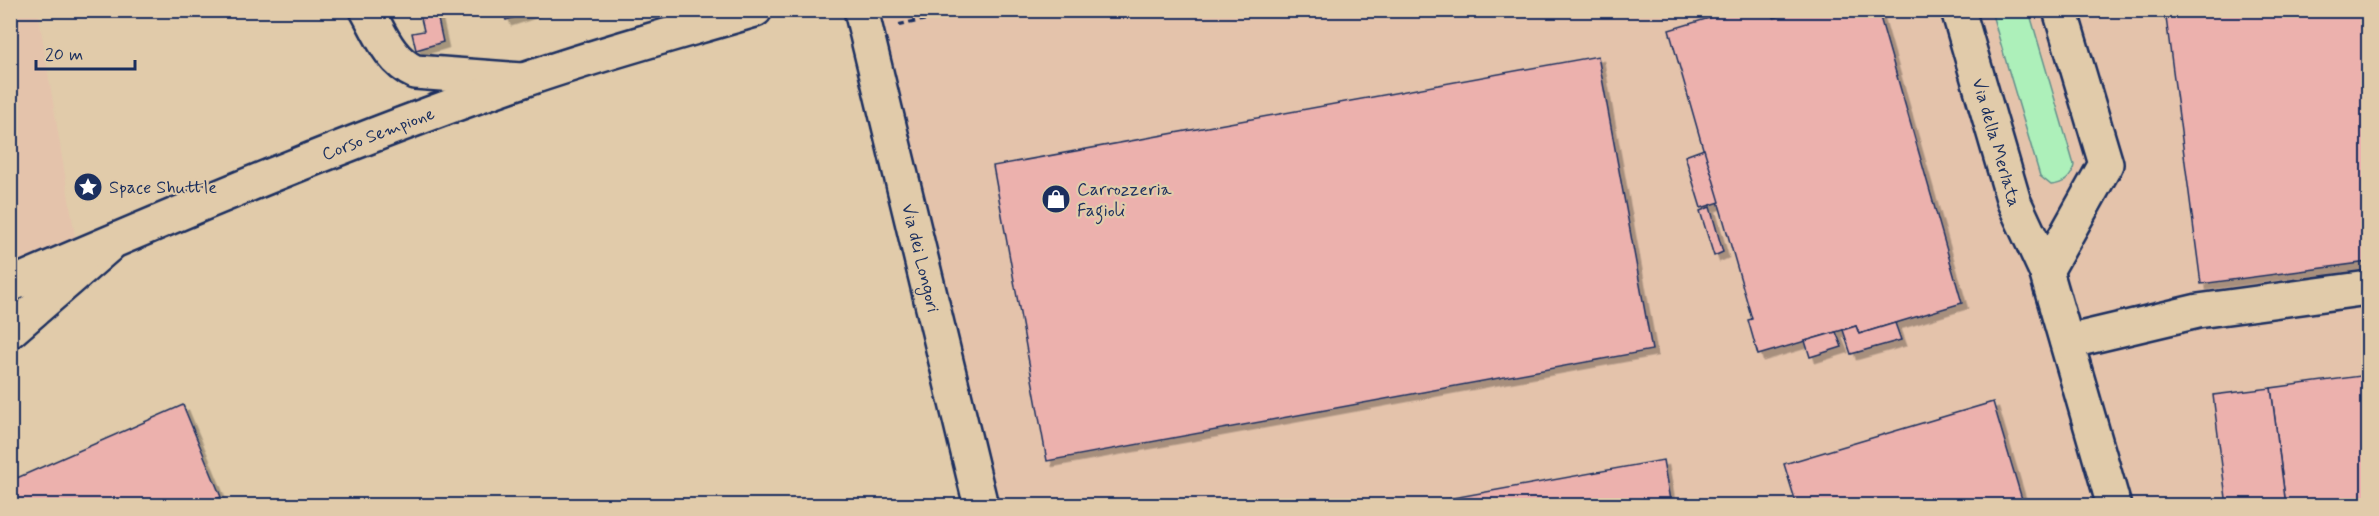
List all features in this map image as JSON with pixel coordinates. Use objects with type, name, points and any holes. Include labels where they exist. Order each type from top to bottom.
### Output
[{"type":"street","points":[[367,10],[393,57],[402,67],[415,72],[522,80]]},
{"type":"street","name":"Corso Sempione","points":[[10,285],[399,125],[522,80],[756,10]]},
{"type":"street","name":"Via della Merlata","points":[[1958,10],[2014,202],[2046,271],[2114,506]]},
{"type":"street","points":[[2046,271],[2106,164],[2060,10]]},
{"type":"street","name":"Via dei Longori","points":[[863,21],[981,506]]},
{"type":"street","points":[[10,331],[114,241]]},
{"type":"street","points":[[2067,342],[2199,311],[2368,288]]},
{"type":"path","points":[[863,21],[967,10]]},
{"type":"shaded area","points":[[11,11],[38,11],[76,242],[11,271]]},
{"type":"shaded area","points":[[876,11],[2368,11],[2368,505],[998,505]]},
{"type":"green space","points":[[1991,11],[2029,11],[2074,165],[2067,180],[2060,183],[2051,185],[2040,176]]},
{"type":"building","points":[[419,10],[436,10],[443,42],[416,50],[412,33],[424,31]]},
{"type":"building","points":[[502,10],[537,10],[506,20]]},
{"type":"building","points":[[1736,10],[1772,10],[1774,18],[1800,10],[1878,10],[1962,303],[1859,334],[1856,326],[1758,355],[1748,320],[1752,319],[1669,30]]},
{"type":"building","points":[[2165,10],[2368,10],[2368,262],[2201,284]]},
{"type":"building","points":[[1598,56],[1652,350],[1047,461],[993,166]]},
{"type":"building","points":[[1704,149],[1720,202],[1701,208],[1685,156]]},
{"type":"building","points":[[1710,207],[1723,252],[1714,256],[1700,211]]},
{"type":"building","points":[[1895,323],[1901,340],[1851,354],[1843,330],[1856,326],[1859,334]]},
{"type":"building","points":[[1836,332],[1842,347],[1810,357],[1805,341]]},
{"type":"building","points":[[2368,375],[2368,506],[2286,506],[2271,388]]},
{"type":"building","points":[[2271,388],[2286,506],[2227,506],[2213,395]]},
{"type":"building","points":[[1993,402],[2024,506],[1797,506],[1784,464]]},
{"type":"building","points":[[183,405],[221,497],[202,506],[10,506],[10,481]]},
{"type":"building","points":[[1663,460],[1671,506],[1409,506]]},
{"type":"place","name":"Space Shuttle","points":[[88,187]]},
{"type":"place","name":"Carrozzeria Fagioli","points":[[1056,199]]}]
